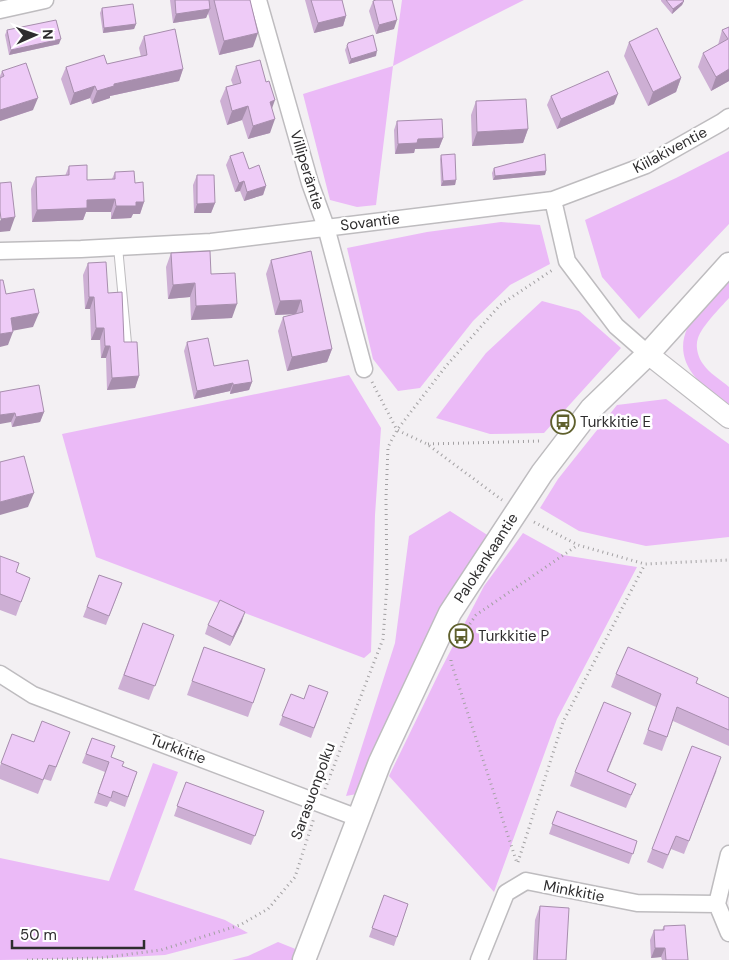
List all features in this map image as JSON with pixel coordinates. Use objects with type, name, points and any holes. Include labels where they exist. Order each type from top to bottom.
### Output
[{"type":"main road","name":"Palokankaantie","points":[[304,960],[380,762],[450,613],[542,473],[591,409],[648,354],[729,264]]},
{"type":"street","points":[[0,10],[45,0]]},
{"type":"street","name":"Villiperäntie","points":[[258,0],[310,183],[326,227],[364,369]]},
{"type":"street","name":"Kiilakiventie","points":[[553,200],[646,165],[729,117]]},
{"type":"street","points":[[553,200],[566,260],[616,326],[648,354],[729,418]]},
{"type":"street","name":"Sovantie","points":[[0,251],[210,242],[553,200]]},
{"type":"street","name":"Turkkitie","points":[[0,674],[33,695],[358,818]]},
{"type":"street","points":[[729,854],[717,904],[729,933]]},
{"type":"street","name":"Minkkitie","points":[[506,893],[526,882],[637,903],[717,904]]},
{"type":"street","points":[[479,960],[506,893]]},
{"type":"lane","points":[[118,247],[127,343]]},
{"type":"path","name":"Sarasuonpolku","points":[[27,960],[100,959],[161,950],[240,925],[268,909],[295,877],[319,803],[383,639],[388,585],[386,498],[388,447],[397,430],[446,366],[500,305],[566,260]]},
{"type":"path","points":[[364,369],[397,430],[427,444],[507,503]]},
{"type":"path","points":[[427,444],[542,441]]},
{"type":"path","points":[[533,522],[578,545],[645,564],[729,560]]},
{"type":"path","points":[[466,629],[476,615],[578,545]]},
{"type":"path","points":[[506,893],[563,722],[645,564]]},
{"type":"path","points":[[454,654],[451,662],[517,863]]},
{"type":"shaded area","points":[[402,0],[524,0],[393,66]]},
{"type":"shaded area","points":[[393,66],[376,205],[357,207],[330,200],[303,94]]},
{"type":"shaded area","points":[[729,151],[729,224],[639,319],[602,277],[585,220]]},
{"type":"shaded area","points":[[501,222],[540,225],[550,264],[510,285],[473,321],[420,388],[398,391],[373,359],[347,248],[427,232]]},
{"type":"shaded area","points":[[729,276],[729,298],[703,328],[698,338],[697,348],[698,355],[703,364],[729,387],[729,405],[696,378],[687,363],[683,349],[690,323],[698,310]]},
{"type":"shaded area","points":[[542,301],[579,311],[621,348],[544,433],[490,434],[436,418],[486,353]]},
{"type":"shaded area","points":[[349,375],[381,428],[375,515],[371,652],[364,658],[96,557],[62,434]]},
{"type":"shaded area","points":[[666,399],[729,444],[729,537],[646,546],[579,531],[540,508],[558,479],[617,405]]},
{"type":"shaded area","points":[[450,511],[492,538],[357,794],[346,796],[395,643],[409,536]]},
{"type":"shaded area","points":[[523,533],[563,555],[637,567],[557,719],[494,892],[389,776],[484,586]]},
{"type":"shaded area","points":[[153,763],[178,772],[134,890],[225,920],[248,933],[165,955],[0,960],[0,858],[109,881]]},
{"type":"shaded area","points":[[278,942],[298,950],[295,960],[232,960],[248,956]]},
{"type":"building","points":[[175,0],[209,0],[210,9],[176,14]]},
{"type":"building","points":[[214,0],[250,0],[258,33],[224,41]]},
{"type":"building","points":[[311,0],[342,0],[346,16],[318,23]]},
{"type":"building","points":[[392,0],[397,20],[379,25],[373,1]]},
{"type":"building","points":[[666,0],[683,0],[684,1],[673,9]]},
{"type":"building","points":[[133,4],[136,24],[104,28],[102,8]]},
{"type":"building","points":[[56,20],[61,39],[11,50],[7,30]]},
{"type":"building","points":[[729,27],[729,69],[716,77],[703,53],[728,39],[722,30]]},
{"type":"building","points":[[657,28],[681,78],[653,92],[629,42]]},
{"type":"building","points":[[175,29],[183,69],[114,84],[114,86],[97,91],[95,86],[74,93],[66,67],[104,55],[107,64],[147,55],[144,36]]},
{"type":"building","points":[[373,35],[377,51],[351,59],[348,43]]},
{"type":"building","points":[[260,60],[266,82],[269,81],[275,100],[270,102],[275,119],[253,126],[248,106],[232,111],[226,87],[241,83],[236,66]]},
{"type":"building","points":[[26,63],[38,98],[0,110],[0,78],[4,76],[2,71]]},
{"type":"building","points":[[608,71],[618,94],[561,119],[551,96]]},
{"type":"building","points":[[526,99],[528,129],[477,132],[476,101]]},
{"type":"building","points":[[442,119],[443,138],[418,139],[417,143],[398,144],[397,121]]},
{"type":"building","points":[[243,152],[249,169],[259,165],[266,186],[247,192],[244,181],[239,183],[230,156]]},
{"type":"building","points":[[455,154],[456,180],[443,181],[441,155]]},
{"type":"building","points":[[545,154],[546,171],[495,176],[494,168]]},
{"type":"building","points":[[87,165],[87,180],[115,179],[115,172],[134,171],[135,183],[143,182],[144,202],[136,202],[136,206],[116,206],[115,199],[87,200],[87,208],[37,210],[36,177],[69,175],[69,166]]},
{"type":"building","points":[[197,175],[214,175],[215,203],[197,204]]},
{"type":"building","points":[[11,182],[15,217],[1,219],[0,183]]},
{"type":"building","points":[[210,251],[211,274],[235,273],[237,304],[196,306],[195,283],[173,285],[171,253]]},
{"type":"building","points":[[311,251],[332,349],[292,357],[283,317],[303,312],[301,300],[280,301],[271,260]]},
{"type":"building","points":[[106,262],[108,293],[122,292],[124,342],[137,342],[139,376],[112,378],[110,346],[105,346],[104,328],[96,328],[94,297],[89,297],[88,263]]},
{"type":"building","points":[[0,280],[3,280],[6,294],[34,289],[39,313],[11,318],[13,332],[0,334]]},
{"type":"building","points":[[208,338],[214,366],[248,360],[252,382],[233,385],[233,383],[197,391],[187,342]]},
{"type":"building","points":[[39,385],[44,412],[16,417],[15,413],[0,415],[0,392]]},
{"type":"building","points":[[24,456],[34,493],[0,502],[0,462]]},
{"type":"building","points":[[0,556],[19,563],[16,572],[30,578],[21,602],[0,594]]},
{"type":"building","points":[[99,575],[122,583],[109,616],[87,607]]},
{"type":"building","points":[[220,600],[245,612],[233,637],[208,625]]},
{"type":"building","points":[[143,623],[174,635],[155,686],[124,675]]},
{"type":"building","points":[[204,647],[265,669],[253,703],[192,681]]},
{"type":"building","points":[[628,647],[698,678],[696,683],[729,698],[729,730],[677,707],[667,737],[648,730],[661,694],[616,674]]},
{"type":"building","points":[[309,685],[328,692],[314,728],[282,716],[291,694],[304,699]]},
{"type":"building","points":[[604,702],[631,713],[607,771],[636,784],[631,795],[575,772]]},
{"type":"building","points":[[42,721],[70,732],[56,767],[49,765],[43,780],[1,763],[12,734],[34,742]]},
{"type":"building","points":[[92,738],[115,746],[111,757],[124,762],[122,766],[137,772],[128,797],[113,791],[111,798],[98,793],[109,762],[86,754]]},
{"type":"building","points":[[692,746],[721,757],[689,841],[676,836],[668,855],[652,849]]},
{"type":"building","points":[[186,782],[264,811],[255,836],[177,806]]},
{"type":"building","points":[[557,811],[637,841],[633,854],[552,824]]},
{"type":"building","points":[[384,895],[408,904],[397,937],[372,928]]},
{"type":"building","points":[[540,906],[569,908],[566,960],[537,960]]},
{"type":"building","points":[[685,925],[688,960],[666,960],[665,948],[655,948],[654,930],[664,930],[664,926]]},
{"type":"place","name":"Turkkitie E","points":[[563,422]]},
{"type":"place","name":"Turkkitie P","points":[[461,636]]}]
